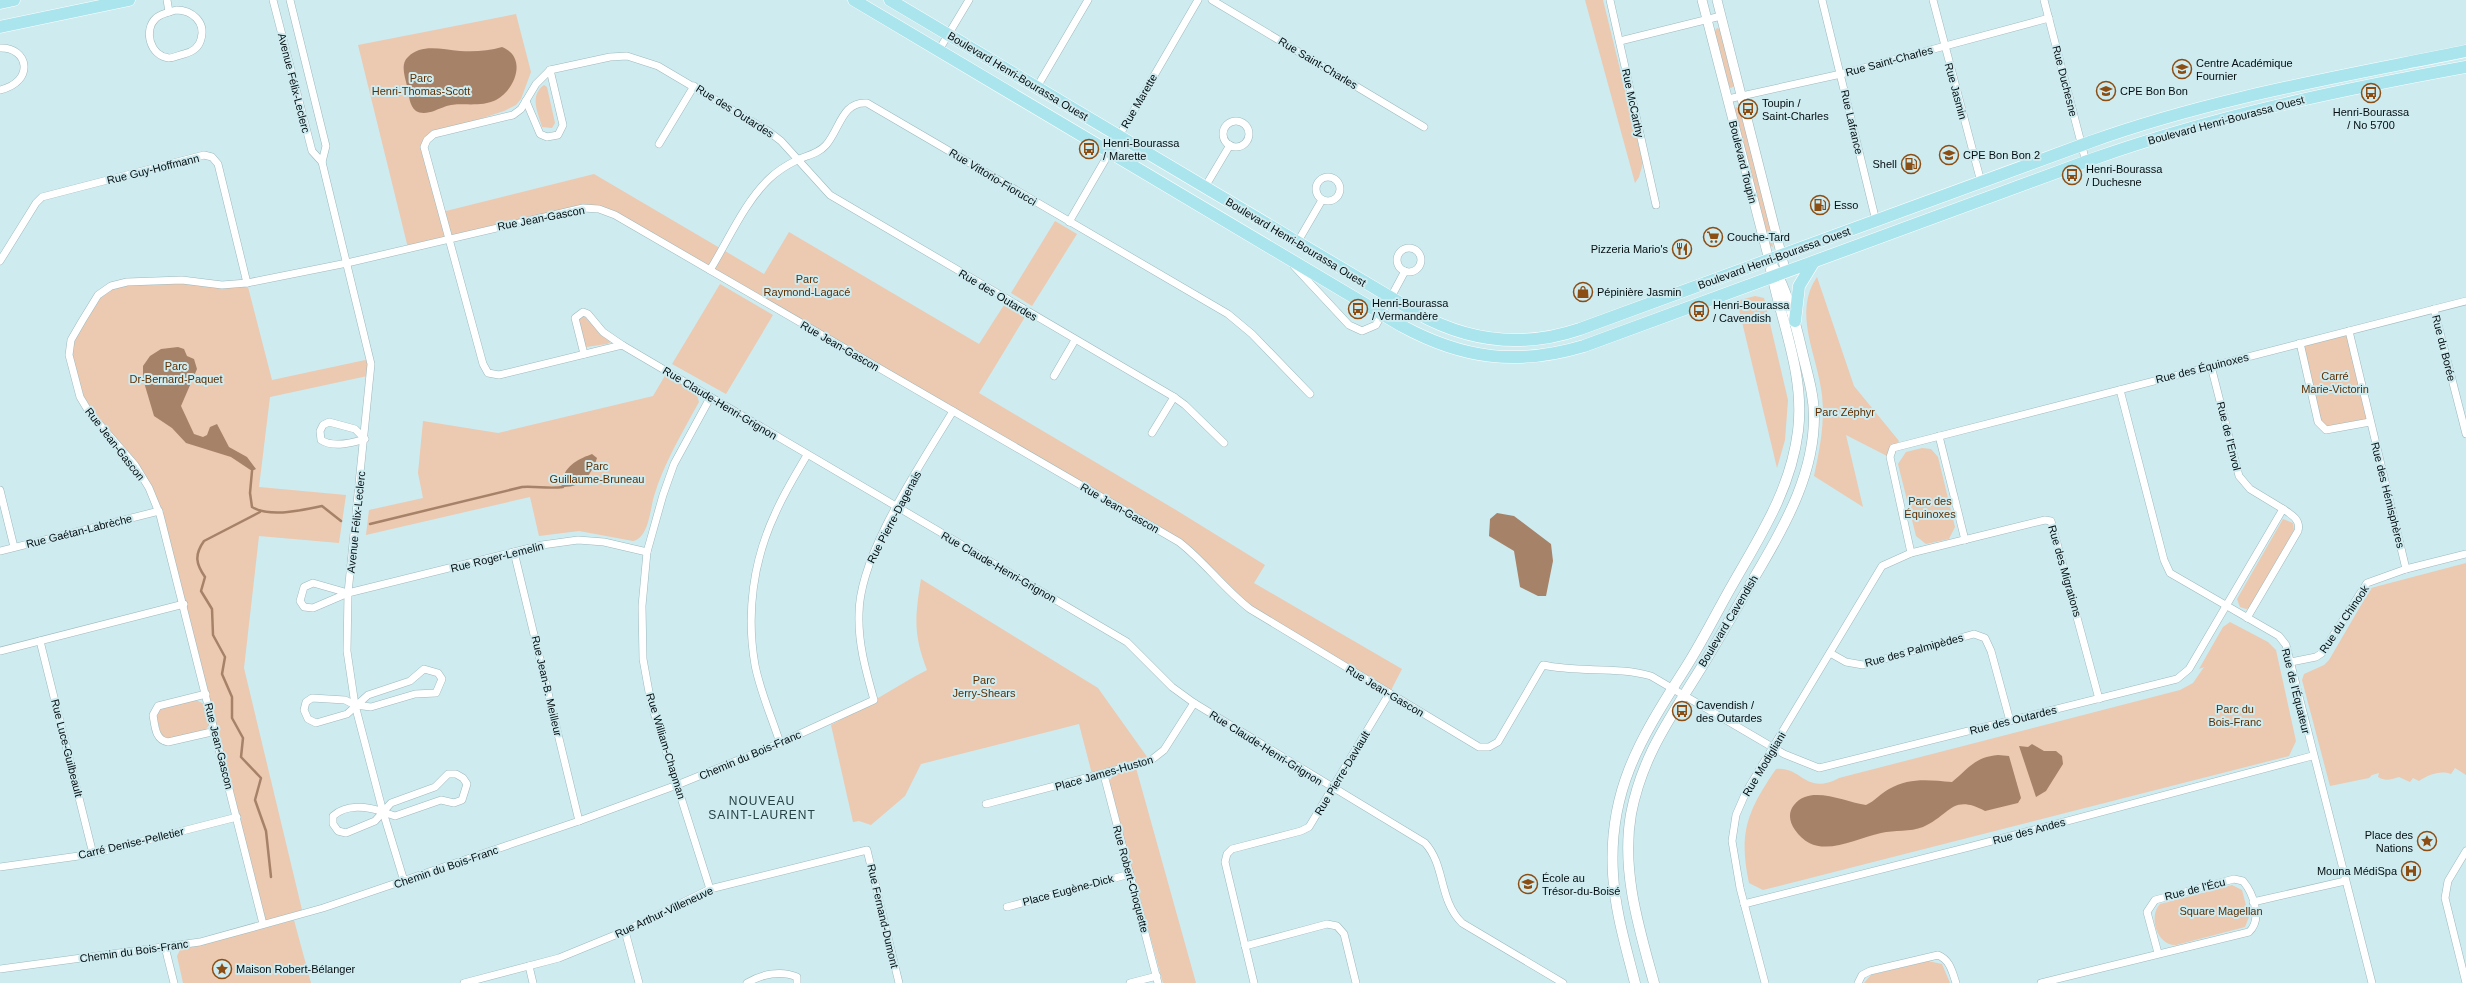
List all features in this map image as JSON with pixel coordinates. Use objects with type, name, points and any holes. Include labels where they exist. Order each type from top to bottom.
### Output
[{"type":"main road","points":[[0,3],[14,0]]},
{"type":"main road","points":[[0,27],[129,0]]},
{"type":"main road","name":"Boulevard Henri-Bourassa Ouest","points":[[854,0],[1382,315],[1427,340],[1458,351],[1492,357],[1534,357],[1584,346],[2086,162],[2140,143],[2208,122],[2382,83],[2466,67]]},
{"type":"main road","name":"Boulevard Henri-Bourassa Ouest","points":[[890,0],[1391,298],[1434,322],[1463,333],[1498,340],[1535,340],[1580,330],[2081,145],[2158,119],[2220,102],[2466,51]]},
{"type":"main road","name":"Boulevard Toupin","points":[[1768,260],[1779,275]]},
{"type":"main road","points":[[1795,321],[1799,286],[1813,263]]},
{"type":"main road","name":"Boulevard Cavendish","points":[[1654,983],[1631,888],[1629,831],[1634,803],[1650,753],[1775,542],[1791,512],[1804,476],[1813,439],[1814,406],[1795,321],[1779,275]]},
{"type":"main road","name":"Boulevard Cavendish","points":[[1635,983],[1614,892],[1613,857],[1615,820],[1623,785],[1638,746],[1775,512],[1792,465],[1798,431],[1800,389],[1779,275]]},
{"type":"street","points":[[167,0],[169,12]]},
{"type":"street","name":"Avenue Félix-Leclerc","points":[[273,0],[312,151],[322,162]]},
{"type":"street","name":"Avenue Félix-Leclerc","points":[[290,0],[326,146],[322,162],[372,364],[348,593],[347,651],[355,704],[383,812],[404,881]]},
{"type":"street","points":[[939,50],[969,0]]},
{"type":"street","points":[[1037,87],[1088,0]]},
{"type":"street","name":"Rue Marette","points":[[1069,222],[1108,151],[1198,0]]},
{"type":"street","name":"Rue Saint-Charles","points":[[1212,0],[1424,128]]},
{"type":"street","name":"Rue McCarthy","points":[[1610,0],[1656,205]]},
{"type":"street","name":"Boulevard Toupin","points":[[1702,0],[1768,260]]},
{"type":"street","name":"Boulevard Toupin","points":[[1716,0],[1781,256],[1779,275]]},
{"type":"street","name":"Rue Lafrance","points":[[1822,0],[1876,221]]},
{"type":"street","name":"Rue Jasmin","points":[[1933,0],[1981,182]]},
{"type":"street","name":"Rue Duchesne","points":[[2044,0],[2086,162]]},
{"type":"street","points":[[176,10],[189,12],[199,22],[202,35],[197,48],[192,52],[170,58],[162,56],[152,47],[149,35],[153,22],[157,17],[169,12],[176,10]]},
{"type":"street","points":[[1620,41],[1721,16]]},
{"type":"street","name":"Rue Saint-Charles","points":[[1728,99],[1841,74],[2049,18]]},
{"type":"street","points":[[0,48],[13,50],[22,60],[24,66],[22,79],[17,84],[0,90]]},
{"type":"street","name":"Rue des Outardes","points":[[550,70],[610,57],[627,56],[658,66],[768,130],[781,141],[830,195],[1174,397],[1185,405],[1224,443]]},
{"type":"street","points":[[526,101],[540,134],[547,137],[558,135],[563,125],[550,70]]},
{"type":"street","points":[[550,70],[536,84],[521,109],[513,115],[434,134],[427,140],[424,147],[450,237],[483,364],[488,373],[499,375],[622,345]]},
{"type":"street","points":[[659,144],[694,86]]},
{"type":"street","name":"Rue Vittorio-Fiorucci","points":[[710,270],[752,200],[769,179],[797,160],[818,153],[827,144],[849,108],[857,102],[867,103],[1238,321],[1310,394]]},
{"type":"street","points":[[1205,187],[1230,145]]},
{"type":"street","name":"Rue Guy-Hoffmann","points":[[0,261],[36,203],[42,197],[204,155],[212,157],[218,164],[247,283]]},
{"type":"street","points":[[1297,243],[1322,200]]},
{"type":"street","name":"Rue Jean-Gascon","points":[[263,924],[184,604],[159,512],[149,488],[135,465],[88,412],[80,397],[69,355],[71,340],[98,295],[111,286],[127,282],[182,280],[222,285],[247,283],[347,262],[450,237],[583,208],[599,209],[615,215],[1179,542],[1201,559],[1232,595],[1250,609],[1479,747],[1489,747],[1498,742],[1544,666]]},
{"type":"street","name":"Boulevard Henri-Bourassa Ouest","points":[[1284,256],[1354,328],[1362,331],[1370,329],[1376,325],[1382,315]]},
{"type":"street","points":[[1382,315],[1405,271]]},
{"type":"street","name":"Rue des Équinoxes","points":[[1911,553],[1890,457],[1893,448],[2466,301]]},
{"type":"street","name":"Rue du Borée","points":[[2434,309],[2466,434]]},
{"type":"street","name":"Rue Claude-Henri-Grignon","points":[[584,354],[575,318],[583,312],[588,314],[603,332],[622,345],[897,508],[1128,642],[1172,687],[1194,703],[1425,843],[1432,851],[1446,901],[1452,914],[1462,923],[1563,983]]},
{"type":"street","name":"Rue des Hémisphères","points":[[2349,330],[2406,569]]},
{"type":"street","points":[[1054,376],[1075,340]]},
{"type":"street","points":[[2300,343],[2318,422],[2326,430],[2370,422]]},
{"type":"street","name":"Rue de l'Envol","points":[[2211,366],[2239,476],[2250,489],[2283,509]]},
{"type":"street","name":"Rue de l'Équateur","points":[[2120,390],[2164,560],[2170,573],[2279,636],[2286,645],[2312,756],[2372,983]]},
{"type":"street","points":[[1152,434],[1174,397]]},
{"type":"street","name":"Rue William-Chapman","points":[[710,398],[674,464],[662,495],[647,552],[642,606],[643,659],[651,703],[710,888]]},
{"type":"street","name":"Rue Pierre-Dagenais","points":[[874,700],[861,652],[858,612],[863,580],[875,550],[897,508],[953,411]]},
{"type":"street","points":[[329,422],[355,429],[365,439],[352,444],[327,444],[321,440],[320,431],[323,425],[329,422]]},
{"type":"street","points":[[1939,436],[1964,540]]},
{"type":"street","points":[[780,743],[755,666],[751,625],[754,581],[764,540],[775,513],[807,455]]},
{"type":"street","points":[[0,490],[14,547]]},
{"type":"street","points":[[2247,618],[2298,531],[2299,526],[2297,520],[2283,509]]},
{"type":"street","name":"Rue des Outardes","points":[[1544,666],[1570,669],[1627,671],[1651,676],[1673,687],[1774,747],[1819,768],[2177,679],[2184,675],[2189,669],[2283,509]]},
{"type":"street","name":"Rue Gaétan-Labrèche","points":[[0,551],[159,512]]},
{"type":"street","name":"Rue des Migrations","points":[[1882,566],[1911,553],[2045,520],[2051,521],[2099,699]]},
{"type":"street","name":"Rue Roger-Lemelin","points":[[348,593],[313,583],[304,587],[300,600],[304,607],[313,608],[348,593],[514,552],[578,540],[604,542],[647,552]]},
{"type":"street","name":"Rue Jean-B. Meilleur","points":[[514,552],[579,821]]},
{"type":"street","name":"Rue du Chinook","points":[[2291,662],[2316,657],[2322,653],[2367,583],[2406,569],[2466,554]]},
{"type":"street","name":"Rue Modigliani","points":[[1765,983],[1744,904],[1732,841],[1736,815],[1746,792],[1882,566]]},
{"type":"street","points":[[0,651],[184,604]]},
{"type":"street","name":"Rue des Palmipèdes","points":[[1830,653],[1846,662],[1863,665],[1974,634],[1985,638],[1991,651],[2010,721]]},
{"type":"street","name":"Rue Luce-Guilbeault","points":[[40,642],[93,854]]},
{"type":"street","points":[[355,704],[345,700],[312,698],[306,702],[304,710],[308,719],[316,723],[347,714],[355,704],[368,695],[410,681],[424,669],[438,673],[442,679],[436,693],[415,694],[371,707],[355,704]]},
{"type":"street","points":[[206,694],[158,706],[153,715],[158,738],[168,742],[216,731]]},
{"type":"street","name":"Rue Pierre-Daviault","points":[[1254,983],[1225,862],[1227,854],[1232,849],[1301,831],[1309,826],[1389,694]]},
{"type":"street","name":"Chemin du Bois-Franc","points":[[0,969],[200,942],[323,908],[579,821],[677,785],[780,743],[874,700]]},
{"type":"street","name":"Place James-Huston","points":[[986,804],[1104,775],[1158,757],[1194,703]]},
{"type":"street","name":"Rue des Andes","points":[[1744,904],[1961,849],[2312,756]]},
{"type":"street","points":[[383,812],[371,808],[341,809],[334,816],[333,824],[338,832],[346,833],[375,821],[383,812],[391,803],[434,787],[448,774],[456,774],[463,778],[466,784],[464,796],[458,801],[441,800],[395,816],[383,812]]},
{"type":"street","name":"Rue Robert-Choquette","points":[[1104,775],[1158,980]]},
{"type":"street","name":"Carré Denise-Pelletier","points":[[0,867],[93,854],[237,817]]},
{"type":"street","name":"Rue Arthur-Villeneuve","points":[[464,983],[559,958],[625,931],[710,888],[867,850]]},
{"type":"street","name":"Rue Fernand-Dumont","points":[[867,850],[899,983]]},
{"type":"street","points":[[2466,851],[2448,881],[2445,898],[2466,983]]},
{"type":"street","name":"Place Eugène-Dick","points":[[1007,907],[1130,874]]},
{"type":"street","name":"Rue de l'Écu","points":[[2041,983],[2158,953],[2249,932],[2255,926],[2257,919],[2248,888],[2238,879],[2155,900],[2147,912],[2158,953]]},
{"type":"street","points":[[2253,902],[2345,881]]},
{"type":"street","points":[[1245,946],[1327,924],[1337,926],[1344,934],[1356,983]]},
{"type":"street","points":[[625,931],[639,983]]},
{"type":"street","points":[[166,947],[174,983]]},
{"type":"street","points":[[1858,983],[1862,975],[1870,971],[1938,955],[1945,958],[1949,964],[1956,983]]},
{"type":"street","points":[[529,966],[533,983]]},
{"type":"street","points":[[747,983],[757,977],[785,972],[797,977],[797,983]]},
{"type":"street","points":[[1130,983],[1158,980]]},
{"type":"green space","points":[[1585,0],[1603,0],[1643,163],[1639,177],[1635,183]]},
{"type":"green space","name":"Parc Raymond-Lagacé","points":[[516,14],[531,72],[521,99],[516,105],[504,111],[434,134],[424,147],[442,212],[594,174],[764,274],[789,232],[979,344],[1004,305],[1025,317],[979,393],[1176,510],[1265,565],[1254,583],[1402,669],[1389,694],[1250,609],[1201,559],[615,215],[583,208],[408,248],[358,45]]},
{"type":"green space","points":[[1717,28],[1720,29],[1734,86],[1731,88],[1728,87],[1714,32]]},
{"type":"green space","points":[[544,85],[547,87],[555,123],[552,128],[542,127],[537,110],[537,94],[539,89]]},
{"type":"green space","points":[[1736,107],[1740,108],[1769,220],[1773,247],[1769,245],[1734,110]]},
{"type":"green space","points":[[1055,221],[1077,234],[1032,306],[1011,293]]},
{"type":"green space","name":"Parc Zéphyr","points":[[1817,277],[1854,386],[1899,441],[1887,456],[1846,435],[1863,507],[1814,476],[1821,436],[1823,405],[1820,380],[1809,335],[1807,305],[1810,291]]},
{"type":"green space","name":"Parc Dr-Bernard-Paquet","points":[[182,280],[222,285],[247,283],[272,380],[370,359],[372,375],[270,397],[259,487],[346,495],[339,543],[259,536],[244,668],[303,914],[263,924],[165,531],[149,488],[89,412],[69,355],[71,340],[98,295],[111,286]]},
{"type":"green space","points":[[720,284],[773,315],[726,394],[672,364]]},
{"type":"green space","points":[[1755,296],[1764,298],[1788,400],[1785,440],[1777,468],[1737,301]]},
{"type":"green space","points":[[584,316],[611,342],[586,347],[578,322],[579,318]]},
{"type":"green space","name":"Carré Marie-Victorin","points":[[2349,331],[2370,422],[2326,430],[2318,422],[2300,343]]},
{"type":"green space","name":"Parc Guillaume-Bruneau","points":[[666,374],[696,392],[699,402],[663,472],[654,496],[646,529],[638,539],[633,541],[579,531],[539,536],[530,497],[366,535],[369,510],[423,498],[418,473],[423,421],[498,433],[653,396]]},
{"type":"green space","name":"Parc des Équinoxes","points":[[1922,448],[1931,449],[1938,457],[1955,527],[1949,539],[1926,544],[1916,536],[1898,464],[1906,452]]},
{"type":"green space","points":[[2283,519],[2293,523],[2294,530],[2250,608],[2246,609],[2240,607],[2237,599]]},
{"type":"green space","points":[[2466,563],[2466,775],[2455,768],[2451,774],[2438,773],[2430,775],[2419,781],[2413,778],[2410,782],[2399,777],[2389,780],[2384,779],[2378,777],[2379,773],[2372,775],[2369,778],[2330,786],[2302,680],[2304,674],[2324,665],[2329,660],[2371,588]]},
{"type":"green space","name":"Parc Jerry-Shears","points":[[921,579],[1098,688],[1150,761],[1093,778],[1079,724],[921,764],[905,796],[871,825],[859,821],[853,822],[831,725],[927,670],[919,646],[916,625],[917,604]]},
{"type":"green space","name":"Parc du Bois-Franc","points":[[2230,622],[2268,642],[2276,650],[2296,741],[2289,756],[1763,890],[1749,883],[1745,849],[1745,835],[1748,822],[1758,797],[1776,769],[1785,769],[1804,779],[1818,784],[1828,783],[1839,778],[2180,690],[2193,683],[2204,667],[2199,669],[2223,627]]},
{"type":"green space","points":[[196,700],[204,704],[209,725],[205,731],[167,739],[161,735],[157,718],[158,711],[166,707]]},
{"type":"green space","points":[[1136,768],[1196,983],[1163,983],[1109,786],[1112,778],[1118,773]]},
{"type":"green space","name":"Square Magellan","points":[[2232,885],[2242,890],[2249,917],[2245,927],[2176,945],[2169,944],[2159,936],[2156,929],[2155,916],[2156,909],[2160,904]]},
{"type":"green space","points":[[294,920],[311,983],[183,983],[177,956],[180,950]]},
{"type":"green space","points":[[1928,961],[1942,964],[1950,983],[1864,983],[1871,975]]},
{"type":"shaded area","points":[[502,47],[510,52],[515,58],[517,66],[516,74],[509,89],[496,100],[480,104],[451,105],[427,113],[420,113],[414,109],[410,100],[404,75],[404,63],[408,57],[420,50],[432,48],[471,51]]},
{"type":"shaded area","points":[[178,347],[184,349],[187,356],[194,359],[197,369],[181,406],[194,434],[203,437],[207,435],[210,427],[217,424],[229,447],[247,457],[256,469],[252,471],[231,457],[186,443],[172,428],[154,416],[143,379],[143,366],[150,356],[161,349]]},
{"type":"shaded area","points":[[592,454],[597,458],[595,464],[589,474],[581,482],[576,485],[564,487],[561,485],[568,468],[576,461]]},
{"type":"shaded area","points":[[1497,513],[1514,516],[1551,544],[1553,561],[1546,596],[1538,596],[1520,587],[1514,551],[1489,536],[1490,519]]},
{"type":"shaded area","points":[[2032,744],[2044,751],[2056,751],[2062,756],[2063,764],[2046,791],[2036,797],[2019,746],[2028,747]]},
{"type":"shaded area","points":[[1990,756],[2009,756],[2021,798],[2018,803],[1985,811],[1965,804],[1958,805],[1923,827],[1913,830],[1881,833],[1835,846],[1824,847],[1814,845],[1804,840],[1791,824],[1790,814],[1792,808],[1801,799],[1809,796],[1828,796],[1866,805],[1886,791],[1904,783],[1920,780],[1952,782],[1978,761]]},
{"type":"waterway","points":[[252,471],[250,493],[252,507],[277,513],[322,506],[341,521]]},
{"type":"waterway","points":[[370,524],[522,487],[563,487]]},
{"type":"waterway","points":[[260,512],[204,541],[197,559],[205,577],[201,591],[212,609],[213,635],[225,657],[222,674],[232,697],[232,718],[243,738],[241,757],[261,778],[255,800],[266,831],[271,877]]},
{"type":"place","name":"Centre Académique Fournier","points":[[2182,69]]},
{"type":"place","name":"CPE Bon Bon","points":[[2106,91]]},
{"type":"place","name":"Henri-Bourassa / No 5700","points":[[2371,93]]},
{"type":"place","name":"Toupin / Saint-Charles","points":[[1748,109]]},
{"type":"place","name":"Henri-Bourassa / Marette","points":[[1089,149]]},
{"type":"place","name":"CPE Bon Bon 2","points":[[1949,155]]},
{"type":"place","name":"Shell","points":[[1911,164]]},
{"type":"place","name":"Henri-Bourassa / Duchesne","points":[[2072,175]]},
{"type":"place","name":"Esso","points":[[1820,205]]},
{"type":"place","name":"Couche-Tard","points":[[1713,237]]},
{"type":"place","name":"Pizzeria Mario's","points":[[1682,249]]},
{"type":"place","name":"Pépinière Jasmin","points":[[1583,292]]},
{"type":"place","name":"Henri-Bourassa / Vermandère","points":[[1358,309]]},
{"type":"place","name":"Henri-Bourassa / Cavendish","points":[[1699,311]]},
{"type":"place","name":"Cavendish / des Outardes","points":[[1682,711]]},
{"type":"place","name":"Place des Nations","points":[[2427,841]]},
{"type":"place","name":"Mouna MédiSpa","points":[[2411,871]]},
{"type":"place","name":"École au Trésor-du-Boisé","points":[[1528,884]]},
{"type":"place","name":"Maison Robert-Bélanger","points":[[222,969]]},
{"type":"district","name":"NOUVEAU SAINT-LAURENT","points":[[762,808]]},
{"type":"park label","name":"Parc Henri-Thomas-Scott","points":[[421,84]]}]
